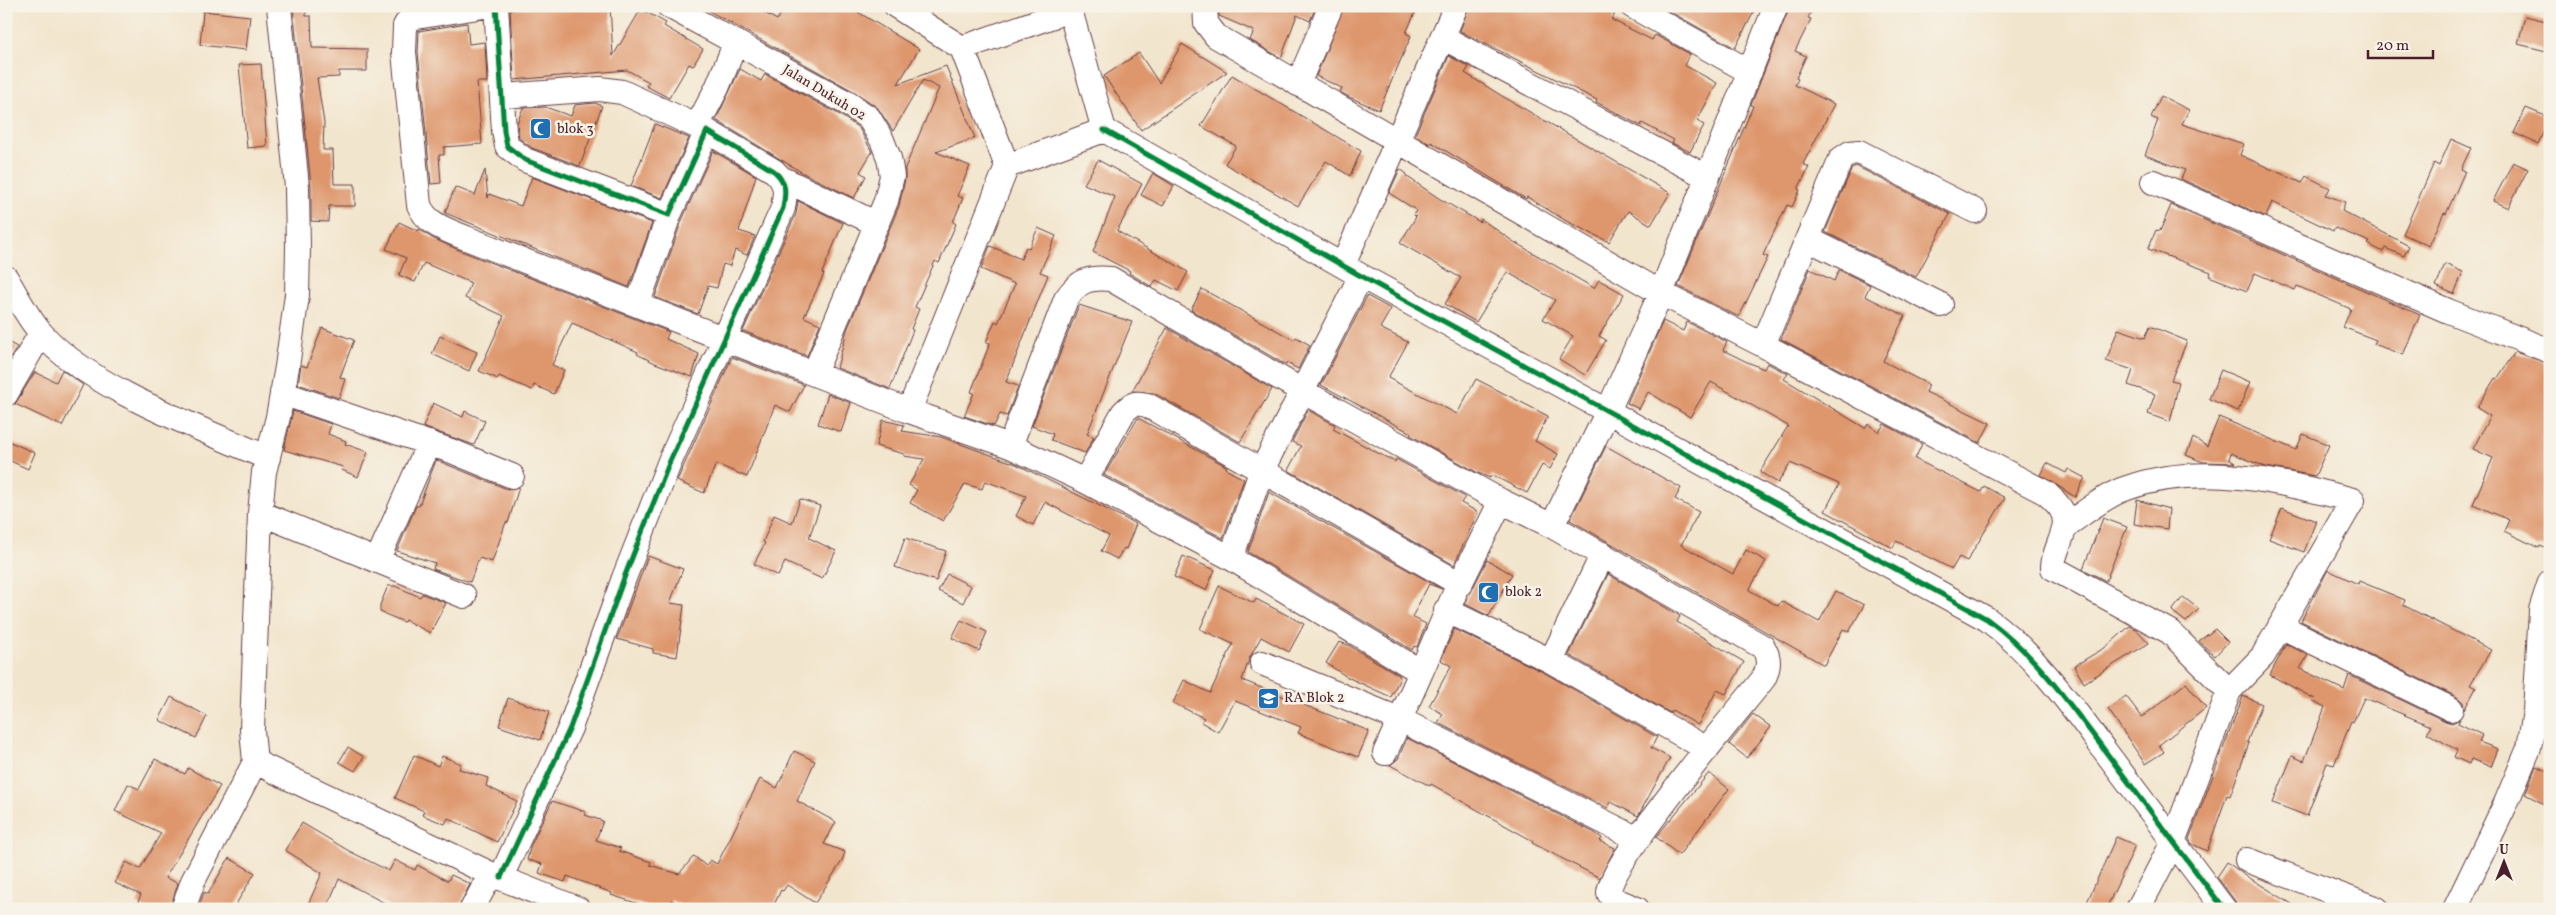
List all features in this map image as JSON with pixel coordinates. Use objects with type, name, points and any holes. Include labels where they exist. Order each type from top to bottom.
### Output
[{"type":"street","points":[[183,909],[193,881],[255,762],[252,730],[260,513],[264,472],[282,393],[297,295],[297,187],[279,6]]},
{"type":"street","points":[[484,6],[425,14],[410,18],[405,26],[404,52],[419,205],[423,216],[436,225],[466,238],[638,303],[909,411],[1010,446],[1085,481],[1231,558],[1422,672]]},
{"type":"street","points":[[496,6],[507,146],[515,153],[538,166],[669,215]]},
{"type":"street","name":"Jalan Dukuh 02","points":[[670,6],[846,103],[869,118],[882,140],[889,158],[892,176],[886,201],[814,374]]},
{"type":"street","points":[[896,6],[962,48],[1007,166],[909,411]]},
{"type":"street","points":[[1205,6],[1206,23],[1216,36],[1298,84],[1661,293],[2046,493],[2063,511],[2065,526],[2053,559],[2053,568],[2170,632],[2229,691]]},
{"type":"street","points":[[1298,84],[1331,6]]},
{"type":"street","points":[[1231,558],[1262,472],[1304,392],[1352,270],[1397,141],[1456,6]]},
{"type":"street","points":[[1632,6],[1750,72]]},
{"type":"street","points":[[1552,526],[1608,411],[1661,293],[1776,6]]},
{"type":"street","points":[[962,48],[1071,8],[1104,130],[1352,270],[1987,619],[2009,634],[2075,712],[2224,909]]},
{"type":"street","points":[[1442,37],[1707,177]]},
{"type":"street","points":[[638,303],[669,215],[736,42]]},
{"type":"street","points":[[503,96],[600,89],[622,92],[702,129],[761,161],[783,179],[877,224]]},
{"type":"street","points":[[1007,166],[1104,130]]},
{"type":"street","points":[[1763,345],[1842,159],[1850,153],[1859,152],[1975,211]]},
{"type":"street","points":[[472,909],[496,875],[570,728],[624,578],[670,461],[723,338],[783,208],[786,191],[783,179]]},
{"type":"street","points":[[2153,182],[2448,311],[2550,351]]},
{"type":"street","points":[[1808,239],[1941,305]]},
{"type":"street","points":[[1010,446],[1066,299],[1082,281],[1092,277],[1111,279],[1304,392],[1501,501],[1603,554],[1762,647],[1767,654],[1769,665],[1764,678],[1638,839],[1609,886],[1609,893],[1613,899],[1637,909]]},
{"type":"street","points":[[6,278],[41,333],[66,355],[106,383],[268,458]]},
{"type":"street","points":[[6,394],[41,333]]},
{"type":"street","points":[[282,393],[429,443],[512,476]]},
{"type":"street","points":[[1085,481],[1123,413],[1137,402],[1147,405],[1460,584]]},
{"type":"street","points":[[377,561],[429,443]]},
{"type":"street","points":[[2065,526],[2125,488],[2173,476],[2258,478],[2294,484],[2352,500],[2262,656],[2229,691],[2173,842],[2138,909]]},
{"type":"street","points":[[1385,752],[1422,672],[1446,610],[1501,501]]},
{"type":"street","points":[[260,513],[464,596]]},
{"type":"street","points":[[1551,661],[1603,554]]},
{"type":"street","points":[[2455,909],[2502,811],[2529,748],[2535,711],[2541,610],[2550,582]]},
{"type":"street","points":[[1446,610],[1551,661],[1707,749]]},
{"type":"street","points":[[2280,626],[2451,710]]},
{"type":"street","points":[[1262,663],[1401,720],[1638,839]]},
{"type":"street","points":[[255,762],[496,875],[578,909]]},
{"type":"street","points":[[2248,860],[2377,909]]},
{"type":"building","points":[[293,6],[306,6],[306,16],[311,16],[312,48],[367,49],[367,71],[339,71],[339,77],[317,78],[324,123],[323,150],[333,150],[334,184],[355,184],[355,206],[329,206],[328,222],[311,221],[311,186]]},
{"type":"building","points":[[547,6],[610,6],[613,56],[641,9],[666,23],[664,26],[703,49],[693,66],[689,64],[669,98],[646,86],[649,82],[627,70],[514,80],[510,10]]},
{"type":"building","points":[[700,6],[753,6],[777,20],[786,6],[848,6],[919,49],[898,84],[946,66],[975,138],[936,152],[970,166],[957,196],[963,198],[953,222],[956,224],[939,263],[935,261],[915,307],[919,309],[911,329],[913,330],[890,389],[837,368],[847,330],[899,206],[905,179],[905,168],[939,88],[923,80],[893,131],[877,107],[855,92]]},
{"type":"building","points":[[1219,6],[1316,6],[1310,21],[1297,15],[1281,58],[1250,40],[1254,31],[1219,16]]},
{"type":"building","points":[[1344,6],[1418,6],[1406,33],[1411,36],[1379,110],[1349,97],[1340,92],[1342,88],[1316,76]]},
{"type":"building","points":[[1469,6],[1618,6],[1612,20],[1652,40],[1655,35],[1690,54],[1684,65],[1717,83],[1697,121],[1704,125],[1690,152],[1672,143],[1674,140],[1642,123],[1641,126],[1596,102],[1597,100],[1460,31]]},
{"type":"building","points":[[1669,6],[1757,6],[1735,48],[1667,10]]},
{"type":"building","points":[[1790,6],[1814,6],[1808,18],[1811,19],[1795,51],[1806,56],[1796,78],[1798,79],[1795,85],[1834,104],[1803,164],[1809,167],[1798,189],[1800,190],[1792,207],[1787,205],[1763,255],[1768,257],[1739,317],[1678,286],[1753,106],[1751,105]]},
{"type":"building","points":[[203,11],[250,16],[246,50],[200,45]]},
{"type":"building","points":[[2525,16],[2550,22],[2550,52],[2518,44]]},
{"type":"building","points":[[467,23],[469,44],[485,42],[487,82],[477,82],[482,144],[444,147],[444,155],[439,155],[441,183],[431,184],[418,52],[419,31]]},
{"type":"building","points":[[1182,44],[1227,72],[1141,130],[1104,76],[1139,53],[1159,83]]},
{"type":"building","points":[[1449,56],[1469,67],[1465,73],[1502,96],[1670,193],[1651,225],[1628,211],[1609,242],[1568,222],[1527,197],[1526,199],[1431,142],[1430,144],[1415,135]]},
{"type":"building","points":[[261,64],[267,146],[247,148],[239,65]]},
{"type":"building","points":[[740,69],[761,81],[765,74],[840,115],[859,128],[872,152],[860,172],[866,176],[854,198],[803,173],[716,120]]},
{"type":"building","points":[[1232,75],[1361,151],[1350,176],[1326,161],[1298,206],[1225,164],[1236,146],[1201,126]]},
{"type":"building","points":[[2161,96],[2189,110],[2182,124],[2244,144],[2240,155],[2302,183],[2306,176],[2330,188],[2326,195],[2345,202],[2342,211],[2409,246],[2404,256],[2385,248],[2383,252],[2368,244],[2370,242],[2335,228],[2333,231],[2272,202],[2266,217],[2181,179],[2185,170],[2145,155],[2158,120],[2151,117]]},
{"type":"building","points":[[595,103],[602,106],[580,166],[532,148],[519,138],[517,123],[523,108],[545,107],[571,116],[575,105]]},
{"type":"building","points":[[2526,108],[2550,118],[2538,144],[2514,133]]},
{"type":"building","points":[[655,124],[689,138],[662,198],[631,186]]},
{"type":"building","points":[[2451,139],[2471,148],[2461,169],[2465,171],[2429,246],[2403,234],[2434,163],[2439,166]]},
{"type":"building","points":[[713,151],[756,176],[739,231],[755,236],[747,255],[735,250],[730,266],[723,264],[717,288],[708,286],[698,314],[655,297],[682,220]]},
{"type":"building","points":[[1098,160],[1142,184],[1117,231],[1188,272],[1178,291],[1156,280],[1152,287],[1129,273],[1130,271],[1093,252],[1115,197],[1084,184]]},
{"type":"building","points":[[2513,162],[2528,169],[2508,208],[2493,201]]},
{"type":"building","points":[[1856,166],[1950,214],[1916,277],[1825,232],[1852,168]]},
{"type":"building","points":[[1400,169],[1407,174],[1406,176],[1440,199],[1480,222],[1481,219],[1514,242],[1594,288],[1599,280],[1624,294],[1599,336],[1606,340],[1585,375],[1559,359],[1573,336],[1543,319],[1555,300],[1507,272],[1476,322],[1445,304],[1461,278],[1400,243],[1416,217],[1414,215],[1416,210],[1389,193]]},
{"type":"building","points":[[485,170],[488,198],[489,194],[521,206],[532,177],[652,223],[629,287],[445,213],[455,187],[475,195]]},
{"type":"building","points":[[1153,173],[1174,186],[1163,206],[1141,195]]},
{"type":"building","points":[[798,201],[843,223],[822,273],[824,274],[804,317],[820,324],[807,356],[743,331],[796,214]]},
{"type":"building","points":[[2171,205],[2420,315],[2403,355],[2374,344],[2376,340],[2343,327],[2351,309],[2297,286],[2295,290],[2255,273],[2247,291],[2209,276],[2211,272],[2148,249],[2156,230],[2160,231]]},
{"type":"building","points":[[399,222],[418,231],[419,229],[432,238],[461,251],[669,332],[666,339],[699,354],[692,377],[655,363],[637,354],[638,352],[572,323],[552,365],[564,370],[554,394],[534,385],[532,390],[499,376],[498,379],[479,371],[504,316],[465,298],[471,283],[424,263],[415,282],[399,275],[406,258],[386,249]]},
{"type":"building","points":[[1038,228],[1056,236],[1040,272],[1048,275],[1006,382],[1018,386],[1007,416],[1000,414],[994,426],[964,416],[974,393],[971,392],[990,343],[986,342],[995,321],[998,323],[1015,284],[981,269],[990,246],[1021,259],[1026,247],[1029,248]]},
{"type":"building","points":[[2445,264],[2463,272],[2454,294],[2436,286]]},
{"type":"building","points":[[1810,269],[1834,281],[1839,270],[1870,285],[1865,296],[1905,316],[1883,361],[1929,385],[1926,392],[1990,423],[1980,443],[1781,339]]},
{"type":"building","points":[[1202,289],[1294,340],[1296,337],[1310,345],[1298,369],[1287,363],[1286,365],[1191,310]]},
{"type":"building","points":[[1367,296],[1391,309],[1380,328],[1408,342],[1388,378],[1457,414],[1476,379],[1548,416],[1535,441],[1558,454],[1550,469],[1542,465],[1527,493],[1492,475],[1490,478],[1478,473],[1410,435],[1411,433],[1321,385]]},
{"type":"building","points":[[1079,305],[1132,322],[1087,434],[1094,437],[1085,453],[1051,440],[1053,434],[1032,426]]},
{"type":"building","points":[[1663,321],[1683,331],[1687,322],[1727,342],[1723,350],[1764,369],[1767,363],[1788,374],[1784,379],[1865,428],[1868,424],[1879,432],[1884,424],[1922,444],[1915,459],[1981,492],[1984,486],[2005,498],[1967,561],[1959,557],[1952,569],[1896,541],[1893,548],[1825,511],[1839,484],[1790,463],[1778,483],[1760,472],[1788,426],[1711,382],[1690,417],[1648,392],[1639,409],[1627,403]]},
{"type":"building","points":[[2150,326],[2187,341],[2171,380],[2179,382],[2170,422],[2148,414],[2155,394],[2128,385],[2133,370],[2106,361],[2118,329],[2145,338]]},
{"type":"building","points":[[322,328],[354,340],[340,377],[345,379],[339,398],[298,384],[301,365],[307,367]]},
{"type":"building","points":[[1167,328],[1272,389],[1240,442],[1154,393],[1132,391]]},
{"type":"building","points":[[440,336],[477,352],[469,371],[432,354]]},
{"type":"building","points":[[6,341],[17,347],[6,366]]},
{"type":"building","points":[[2515,352],[2550,364],[2550,550],[2540,546],[2539,548],[2504,531],[2509,520],[2473,504],[2493,458],[2473,449],[2490,416],[2477,408],[2495,378],[2497,379]]},
{"type":"building","points":[[732,357],[804,385],[790,412],[775,405],[747,477],[716,464],[704,493],[677,481]]},
{"type":"building","points":[[62,370],[83,385],[62,426],[15,404],[35,372],[56,382]]},
{"type":"building","points":[[2221,370],[2250,382],[2238,411],[2209,399]]},
{"type":"building","points":[[828,394],[851,403],[841,432],[818,424]]},
{"type":"building","points":[[433,403],[463,417],[465,411],[485,421],[474,445],[423,427]]},
{"type":"building","points":[[1308,410],[1335,425],[1333,429],[1395,462],[1396,459],[1465,497],[1461,503],[1478,512],[1454,565],[1288,470],[1301,446],[1292,442]]},
{"type":"building","points":[[293,411],[331,424],[328,434],[346,441],[345,444],[368,452],[358,477],[342,470],[343,467],[284,450]]},
{"type":"building","points":[[2219,417],[2296,450],[2303,434],[2329,445],[2315,476],[2266,467],[2231,453],[2229,459],[2235,463],[2203,462],[2186,455],[2193,438],[2207,446]]},
{"type":"building","points":[[1138,418],[1226,466],[1227,470],[1244,479],[1223,538],[1104,475]]},
{"type":"building","points":[[883,420],[904,425],[902,431],[941,437],[1016,464],[1136,524],[1126,549],[1124,548],[1117,559],[1101,551],[1109,536],[1045,502],[1033,525],[1016,516],[1026,496],[985,481],[982,489],[965,484],[943,521],[910,503],[917,490],[909,485],[924,459],[904,456],[904,454],[876,446]]},
{"type":"building","points":[[6,440],[35,453],[28,469],[6,459]]},
{"type":"building","points":[[1606,446],[1681,488],[1675,499],[1699,512],[1681,545],[1733,574],[1746,550],[1766,561],[1749,590],[1778,606],[1781,601],[1819,622],[1836,591],[1864,605],[1849,632],[1843,629],[1824,665],[1570,520]]},
{"type":"building","points":[[436,460],[507,489],[519,487],[508,523],[506,522],[492,562],[479,558],[470,582],[433,569],[435,563],[397,551],[416,506],[419,506]]},
{"type":"building","points":[[2047,463],[2066,473],[2068,469],[2085,478],[2075,497],[2041,475]]},
{"type":"building","points":[[1269,492],[1442,589],[1429,584],[1412,617],[1426,624],[1417,647],[1414,646],[1412,650],[1248,552]]},
{"type":"building","points":[[800,499],[820,506],[809,538],[836,551],[822,579],[785,562],[778,576],[754,564],[765,543],[763,542],[774,515],[792,523]]},
{"type":"building","points":[[2137,500],[2169,509],[2167,529],[2134,524]]},
{"type":"building","points":[[2282,508],[2316,521],[2304,552],[2269,539]]},
{"type":"building","points":[[2103,518],[2127,527],[2106,581],[2083,569]]},
{"type":"building","points":[[905,538],[946,551],[936,581],[895,567]]},
{"type":"building","points":[[648,556],[683,569],[670,603],[684,605],[677,657],[653,653],[653,649],[617,639]]},
{"type":"building","points":[[1183,556],[1215,570],[1206,590],[1174,577]]},
{"type":"building","points":[[1487,560],[1512,574],[1489,616],[1465,604]]},
{"type":"building","points":[[2328,570],[2358,584],[2359,581],[2405,600],[2403,605],[2491,650],[2470,685],[2476,688],[2464,710],[2463,702],[2457,697],[2301,621]]},
{"type":"building","points":[[947,574],[971,586],[963,603],[938,591]]},
{"type":"building","points":[[1608,574],[1680,616],[1677,622],[1744,662],[1726,694],[1717,690],[1698,725],[1672,710],[1670,713],[1569,655]]},
{"type":"building","points":[[388,586],[395,586],[420,597],[422,594],[446,603],[430,633],[405,620],[404,622],[380,612],[380,605]]},
{"type":"building","points":[[1219,586],[1254,603],[1256,599],[1304,624],[1289,652],[1261,637],[1250,657],[1242,680],[1369,731],[1358,757],[1298,733],[1301,727],[1235,701],[1218,732],[1201,722],[1204,718],[1173,703],[1184,680],[1210,693],[1233,644],[1200,629]]},
{"type":"building","points":[[2183,597],[2199,609],[2186,622],[2172,611]]},
{"type":"building","points":[[961,620],[987,632],[979,651],[952,638]]},
{"type":"building","points":[[2130,626],[2137,630],[2149,643],[2084,683],[2074,666],[2106,647]]},
{"type":"building","points":[[1454,629],[1545,673],[1657,737],[1651,748],[1670,758],[1638,816],[1611,802],[1608,808],[1438,723],[1443,714],[1429,706],[1451,666],[1441,660]]},
{"type":"building","points":[[2215,629],[2228,642],[2215,656],[2199,641]]},
{"type":"building","points":[[1339,642],[1348,645],[1399,675],[1400,678],[1391,697],[1347,677],[1326,663]]},
{"type":"building","points":[[2286,644],[2308,655],[2300,669],[2344,690],[2349,675],[2445,721],[2452,723],[2460,719],[2458,723],[2482,735],[2479,742],[2498,749],[2491,767],[2471,759],[2469,764],[2454,757],[2457,750],[2427,733],[2431,726],[2364,698],[2353,722],[2351,721],[2334,765],[2327,763],[2307,816],[2273,803],[2292,756],[2304,761],[2325,707],[2313,701],[2315,699],[2270,675]]},
{"type":"building","points":[[2186,683],[2206,708],[2159,745],[2164,752],[2145,764],[2108,709],[2126,696],[2142,717]]},
{"type":"building","points":[[2243,696],[2262,704],[2247,742],[2249,743],[2230,796],[2227,795],[2207,851],[2192,844],[2189,839]]},
{"type":"building","points":[[171,697],[207,716],[196,738],[159,720]]},
{"type":"building","points":[[508,698],[549,712],[540,740],[499,726]]},
{"type":"building","points":[[1753,714],[1771,727],[1747,758],[1729,744]]},
{"type":"building","points":[[1407,738],[1602,838],[1600,841],[1615,848],[1600,878],[1532,843],[1533,841],[1431,784],[1430,786],[1390,765],[1398,759]]},
{"type":"building","points":[[348,747],[364,757],[355,771],[339,762]]},
{"type":"building","points":[[794,751],[815,761],[797,801],[836,822],[824,844],[845,852],[842,861],[815,903],[787,885],[783,891],[781,890],[772,909],[688,909],[671,900],[669,909],[655,909],[611,895],[612,893],[567,876],[565,882],[539,873],[542,864],[527,860],[531,845],[552,801],[586,812],[585,815],[603,821],[596,840],[621,848],[619,851],[651,862],[650,865],[679,874],[694,856],[706,866],[710,860],[717,864],[760,779],[777,788]]},
{"type":"building","points":[[414,755],[438,766],[442,756],[461,764],[459,769],[488,778],[486,786],[517,801],[497,842],[448,818],[445,824],[422,815],[424,811],[395,798]]},
{"type":"building","points":[[155,759],[185,774],[188,768],[220,786],[165,878],[178,883],[170,909],[147,909],[137,904],[141,895],[115,883],[126,862],[140,869],[161,833],[115,811],[128,784],[139,789]]},
{"type":"building","points":[[2536,766],[2550,772],[2550,792],[2544,804],[2525,794]]},
{"type":"building","points":[[1709,773],[1729,789],[1679,855],[1656,837]]},
{"type":"building","points":[[302,823],[349,851],[389,871],[395,860],[415,870],[417,865],[448,881],[451,875],[470,884],[458,909],[396,909],[339,879],[326,909],[306,909],[322,873],[285,850]]},
{"type":"building","points":[[2116,837],[2135,845],[2128,862],[2106,909],[2084,909]]},
{"type":"building","points":[[229,858],[255,873],[236,904],[243,907],[242,909],[198,909],[204,892],[208,894]]},
{"type":"building","points":[[2227,862],[2300,909],[2238,909],[2235,901],[2217,877]]},
{"type":"cycle path","points":[[496,6],[504,131],[507,146],[525,160],[669,215],[707,131],[774,171],[781,179],[785,192],[783,208],[670,461],[624,578],[570,728],[501,877]]},
{"type":"cycle path","points":[[1104,130],[1361,276],[1987,619],[2021,648],[2079,715],[2224,909]]},
{"type":"place","name":"blok 3","points":[[541,129]]},
{"type":"place","name":"blok 2","points":[[1489,592]]},
{"type":"place","name":"RA Blok 2","points":[[1268,698]]}]
